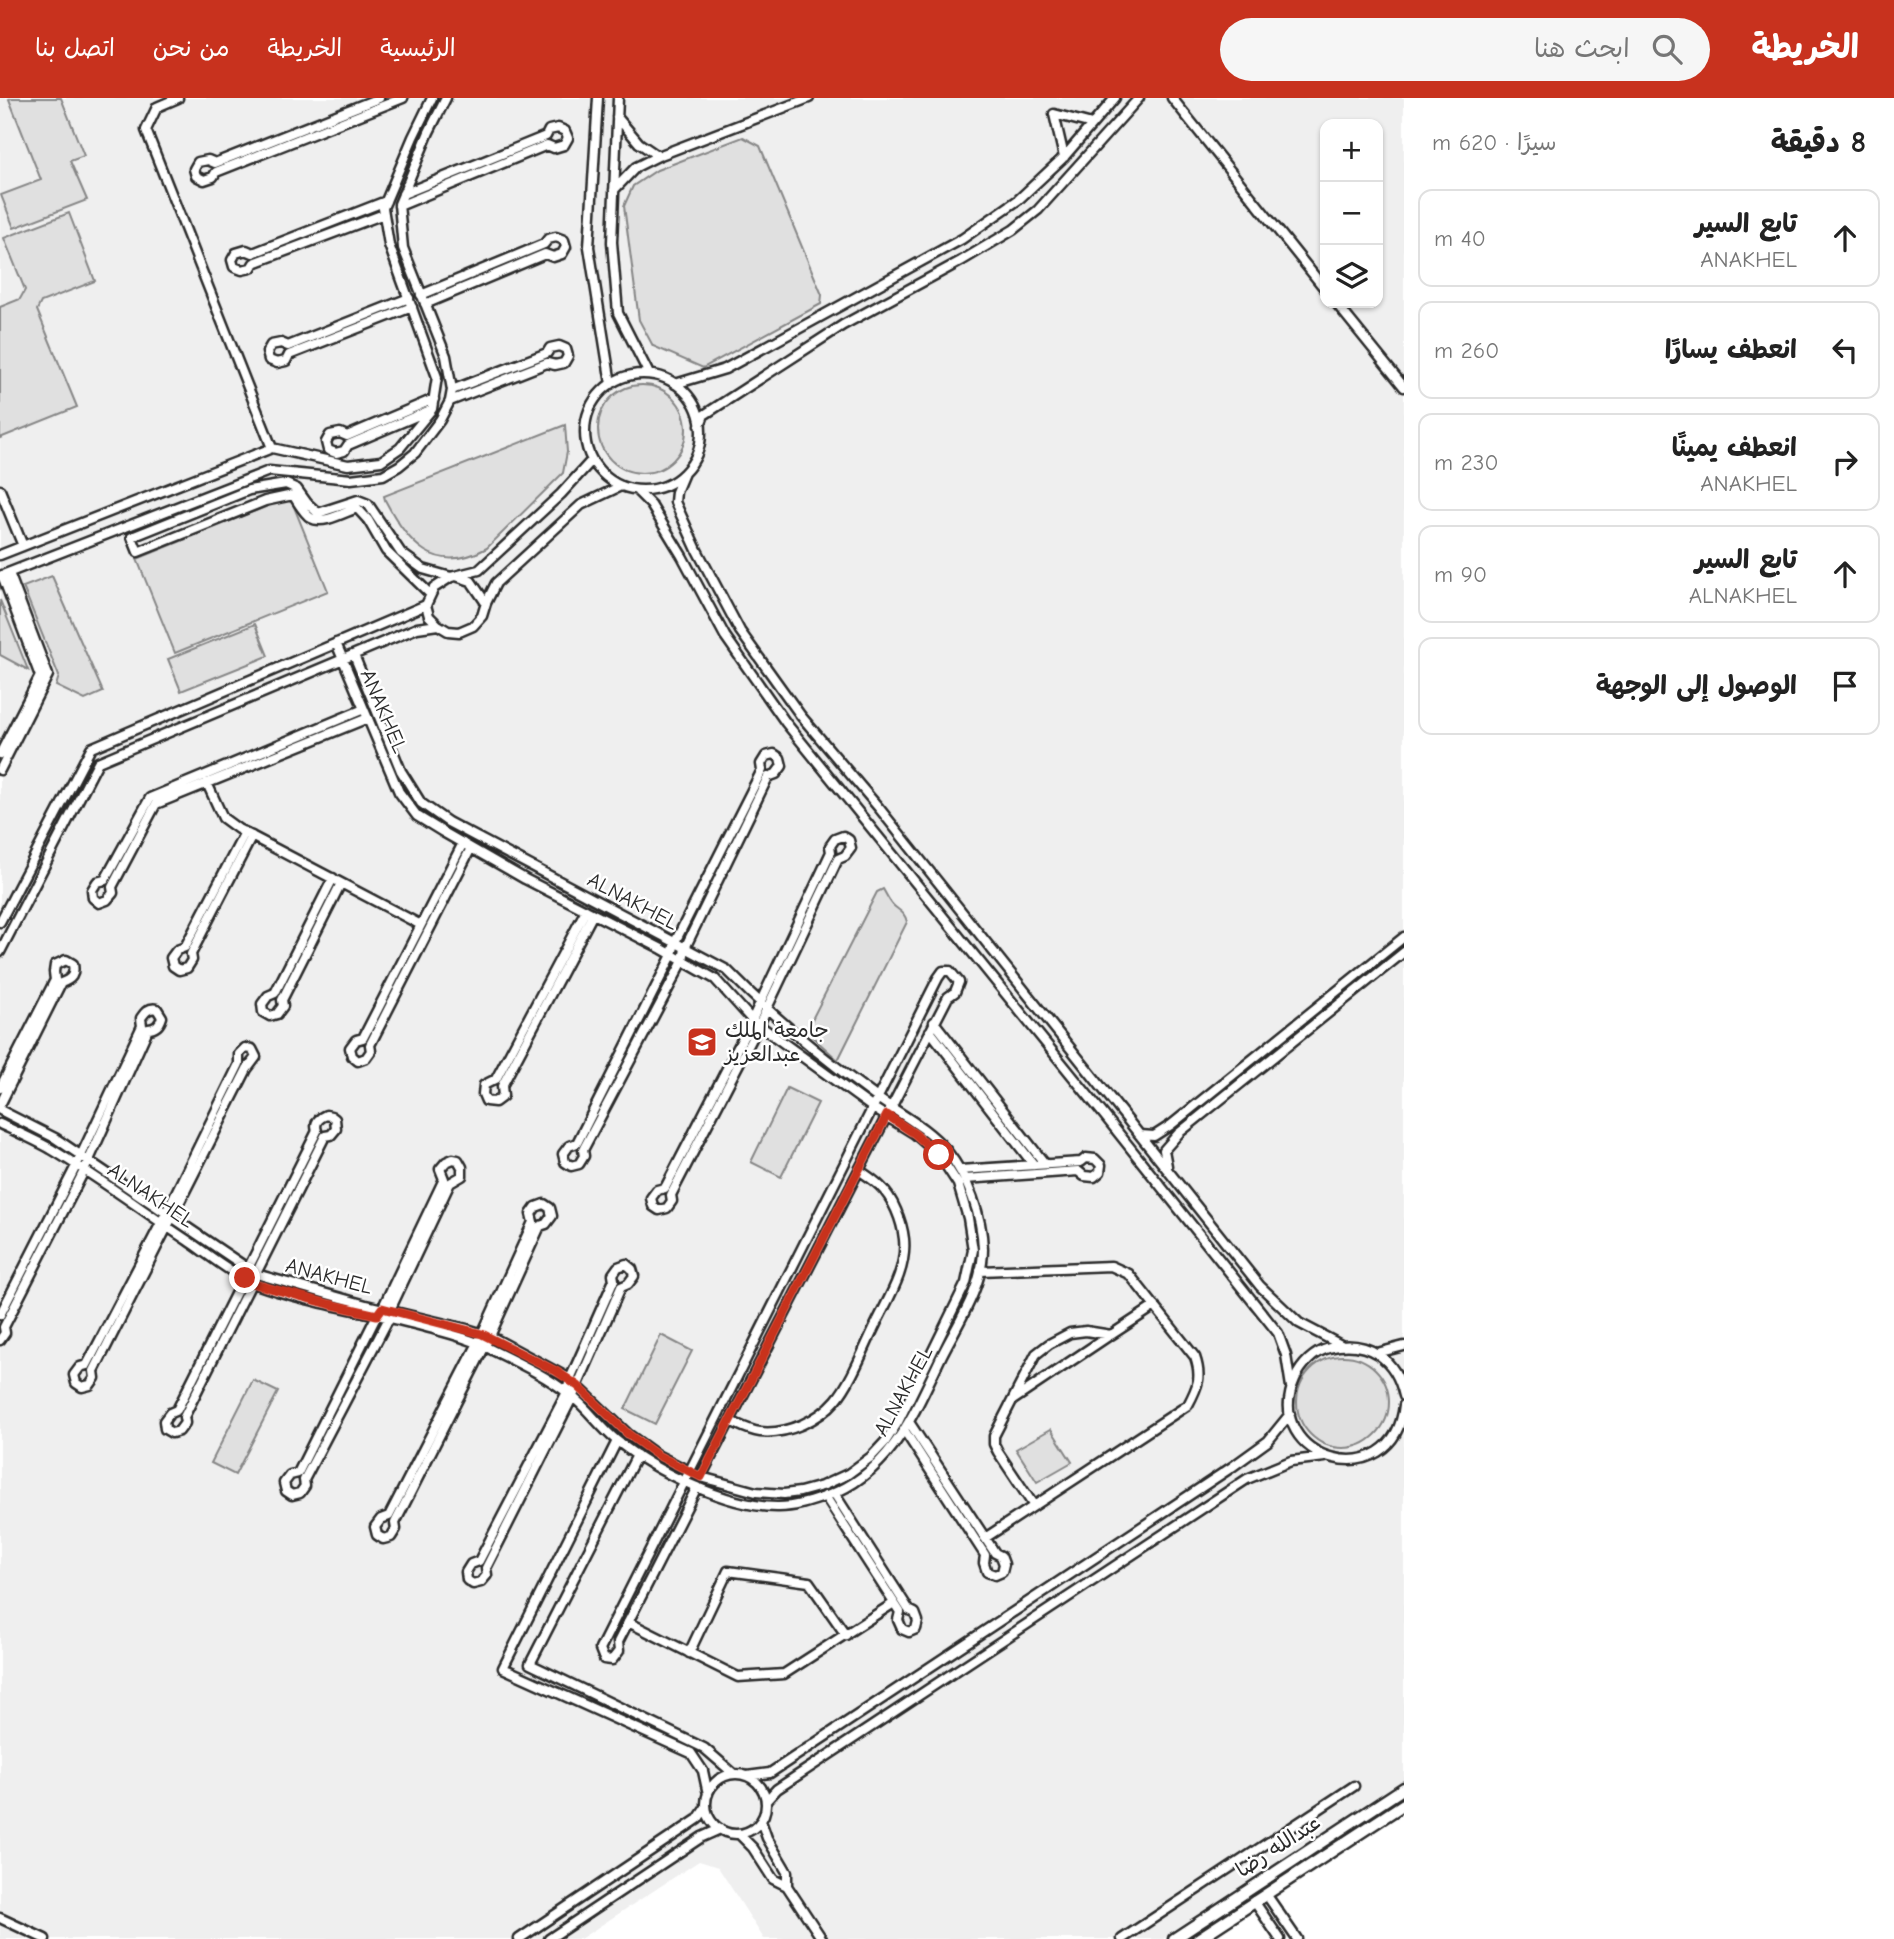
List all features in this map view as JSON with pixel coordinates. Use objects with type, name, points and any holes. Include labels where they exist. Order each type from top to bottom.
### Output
[{"type":"street","points":[[178,98],[157,107],[146,130],[272,448]]},
{"type":"street","points":[[379,98],[215,163],[208,160],[198,162],[194,169],[197,176],[204,180],[213,177],[216,172],[403,98]]},
{"type":"street","points":[[0,555],[272,448],[348,464],[381,461],[400,448],[432,410],[437,377],[389,245],[383,208],[432,98]]},
{"type":"street","points":[[4,574],[269,471],[351,479],[383,475],[415,453],[440,420],[450,401],[452,390],[446,356],[403,248],[399,206],[446,98]]},
{"type":"street","points":[[598,98],[589,247],[611,384]]},
{"type":"street","points":[[618,98],[612,242],[618,313],[649,374]]},
{"type":"street","points":[[614,190],[636,167],[658,156],[809,98]]},
{"type":"street","points":[[675,384],[725,369],[962,239],[1018,200],[1064,157],[1115,98]]},
{"type":"street","points":[[700,425],[704,415],[843,325],[1013,230],[1038,210],[1139,98]]},
{"type":"street","points":[[1172,98],[1320,283]]},
{"type":"street","points":[[1064,157],[1054,114],[1092,124]]},
{"type":"street","points":[[617,117],[639,143],[658,156]]},
{"type":"street","points":[[399,206],[547,145],[554,148],[564,145],[568,138],[565,131],[558,128],[549,130],[546,135],[403,194]]},
{"type":"street","points":[[384,214],[254,263],[251,268],[242,271],[234,267],[232,260],[236,253],[246,250],[253,253],[386,201]]},
{"type":"street","points":[[421,295],[544,244],[548,239],[556,237],[564,240],[566,247],[562,254],[553,257],[545,254],[425,304]]},
{"type":"street","points":[[409,298],[288,346],[281,343],[271,345],[267,352],[269,360],[277,363],[286,361],[289,355],[412,307]]},
{"type":"street","points":[[1340,308],[1404,387]]},
{"type":"street","points":[[450,401],[547,363],[555,366],[564,363],[568,356],[566,349],[559,346],[550,348],[547,353],[452,390]]},
{"type":"street","points":[[684,473],[674,481],[649,489],[621,486],[604,475],[592,460],[586,439],[586,418],[600,393],[622,378],[649,374],[667,379],[687,395],[696,409],[701,438],[698,450],[676,492],[675,502],[740,631],[801,716],[879,808],[1261,1286],[1299,1323],[1341,1345]]},
{"type":"street","points":[[432,410],[348,445],[344,451],[336,453],[328,450],[326,442],[330,435],[340,433],[347,436],[434,399]]},
{"type":"street","points":[[592,460],[561,494],[479,569],[453,576],[434,588],[426,605],[429,616],[438,625],[448,631],[459,632],[473,626],[482,616],[496,583],[581,505],[621,486]]},
{"type":"street","points":[[430,594],[386,551],[368,520],[356,508],[325,521],[315,520],[310,518],[293,495],[265,501],[138,552],[131,537],[249,490],[286,484],[298,489],[318,513],[358,500],[368,504],[401,553],[423,569],[471,581],[486,603]]},
{"type":"street","points":[[636,489],[651,505],[682,555],[725,636],[786,723],[1278,1333],[1286,1355],[1291,1387]]},
{"type":"street","points":[[0,490],[23,547]]},
{"type":"street","points":[[0,754],[40,676],[4,574]]},
{"type":"street","points":[[0,770],[48,675],[4,574]]},
{"type":"street","points":[[0,922],[91,748],[426,605]]},
{"type":"street","points":[[0,952],[98,762],[417,628],[438,625]]},
{"type":"street","name":"ANAKHEL","points":[[336,643],[400,792],[418,816],[467,846],[715,979],[756,1022],[873,1108],[915,1134],[939,1155],[958,1184],[968,1218],[972,1250],[966,1283],[898,1422],[885,1443],[848,1474],[822,1486],[784,1494],[756,1492],[701,1477],[657,1455],[628,1434],[570,1379],[486,1335],[384,1313]]},
{"type":"street","name":"ALNAKHEL","points":[[0,1124],[49,1148],[164,1225],[250,1276],[329,1304],[384,1313],[464,1337],[550,1380],[570,1394],[617,1441],[660,1470],[697,1487],[750,1504],[779,1507],[806,1503],[859,1480],[894,1447],[976,1286],[980,1271],[983,1250],[978,1214],[960,1170],[945,1149],[924,1129],[878,1098],[766,1010],[727,971],[471,835],[421,803],[401,771],[354,655]]},
{"type":"street","points":[[366,713],[156,804],[112,887],[113,893],[107,900],[99,902],[93,898],[92,890],[97,883],[105,880],[150,798],[366,713]]},
{"type":"street","points":[[774,754],[780,758],[782,766],[776,774],[768,776],[685,948],[683,961],[583,1150],[584,1156],[579,1164],[571,1166],[565,1162],[563,1154],[569,1146],[577,1143],[762,770],[761,764],[766,756],[774,754]]},
{"type":"street","points":[[207,783],[223,818],[248,834],[421,925]]},
{"type":"street","points":[[248,834],[191,954],[192,960],[187,968],[179,970],[173,966],[171,958],[177,950],[185,947],[248,834]]},
{"type":"street","points":[[766,1010],[756,1022],[665,1188],[657,1190],[651,1198],[653,1206],[659,1210],[667,1208],[673,1201],[671,1195],[756,1022],[759,1003],[831,852],[830,846],[835,839],[843,836],[849,840],[851,848],[845,856],[838,859],[766,1010]]},
{"type":"street","points":[[467,846],[370,1045],[371,1051],[366,1058],[358,1060],[352,1056],[350,1048],[356,1040],[363,1038],[421,925],[467,846]]},
{"type":"street","points":[[337,881],[282,1000],[283,1006],[277,1014],[270,1016],[263,1012],[262,1004],[268,996],[275,993],[337,881]]},
{"type":"street","points":[[589,912],[502,1086],[503,1096],[495,1102],[486,1101],[483,1094],[484,1085],[496,1079],[589,912]]},
{"type":"street","points":[[1140,1135],[1154,1136],[1171,1125],[1404,937]]},
{"type":"street","points":[[1168,1169],[1164,1150],[1179,1133],[1404,952]]},
{"type":"street","points":[[0,1088],[55,980],[55,965],[66,960],[73,964],[75,972],[61,983],[0,1108],[84,1157],[169,1215],[250,1276]]},
{"type":"street","points":[[697,1487],[618,1642],[619,1651],[612,1660],[604,1659],[600,1648],[938,978],[943,971],[950,971],[959,982],[956,992],[948,997],[934,1022],[701,1477]]},
{"type":"street","points":[[0,1315],[76,1166],[84,1157],[148,1029],[155,1028],[160,1022],[162,1017],[156,1009],[147,1010],[141,1018],[142,1026],[84,1157],[84,1171],[4,1327],[5,1333],[0,1340]]},
{"type":"street","points":[[934,1022],[1045,1164]]},
{"type":"street","points":[[930,1031],[1034,1165]]},
{"type":"street","points":[[164,1225],[88,1364],[80,1367],[74,1375],[76,1383],[82,1387],[90,1385],[95,1378],[94,1371],[169,1215],[256,1056],[251,1049],[245,1048],[239,1054],[239,1063],[169,1215]]},
{"type":"street","points":[[250,1276],[177,1410],[170,1413],[164,1421],[165,1429],[172,1433],[179,1431],[185,1423],[184,1417],[250,1276],[317,1131],[317,1122],[326,1115],[331,1116],[335,1119],[336,1129],[331,1135],[325,1136],[250,1276]]},
{"type":"street","points":[[960,1170],[1081,1162],[1086,1158],[1095,1159],[1101,1165],[1100,1172],[1094,1178],[1084,1176],[1078,1171],[965,1179]]},
{"type":"street","points":[[458,1160],[462,1167],[462,1176],[450,1183],[304,1480],[305,1486],[300,1493],[292,1495],[286,1491],[284,1483],[290,1475],[298,1473],[384,1313],[444,1179],[440,1169],[446,1162],[458,1160]]},
{"type":"street","points":[[730,1421],[758,1432],[776,1432],[799,1426],[820,1414],[836,1400],[847,1383],[896,1284],[904,1261],[904,1238],[897,1211],[882,1187],[859,1170]]},
{"type":"street","points":[[481,1345],[389,1516],[381,1519],[375,1527],[377,1535],[383,1539],[391,1537],[396,1530],[395,1523],[540,1226],[546,1224],[552,1216],[550,1208],[544,1204],[536,1206],[531,1214],[533,1222],[486,1335]]},
{"type":"street","points":[[578,1386],[570,1394],[479,1562],[471,1564],[466,1572],[467,1580],[473,1584],[481,1582],[487,1575],[486,1569],[570,1394],[570,1379],[614,1280],[613,1274],[618,1267],[626,1264],[632,1269],[634,1276],[628,1284],[621,1287],[578,1386]]},
{"type":"street","points":[[980,1271],[1111,1266],[1129,1274],[1195,1357],[1200,1373],[1188,1405],[985,1538]]},
{"type":"street","points":[[1010,1402],[1154,1306]]},
{"type":"street","points":[[1034,1506],[994,1444],[994,1436],[1036,1354],[1070,1333],[1086,1331],[1111,1335]]},
{"type":"street","points":[[1325,1457],[1309,1447],[1297,1432],[1290,1414],[1291,1387],[1298,1371],[1309,1359],[1324,1349],[1341,1345],[1359,1346],[1377,1353],[1391,1365],[1401,1381],[1404,1396]]},
{"type":"street","points":[[1377,1353],[1404,1346]]},
{"type":"street","points":[[766,1801],[777,1789],[1247,1479],[1291,1461],[1325,1457],[1344,1461],[1363,1458],[1381,1450],[1394,1436],[1402,1419],[1404,1405]]},
{"type":"street","points":[[708,1794],[721,1778],[734,1774],[747,1776],[770,1773],[1268,1441],[1290,1414]]},
{"type":"street","points":[[906,1426],[995,1553],[1001,1556],[1004,1564],[1002,1572],[995,1575],[988,1572],[984,1563],[985,1555],[906,1426]]},
{"type":"street","points":[[519,1939],[698,1819],[706,1807],[708,1794],[704,1771],[691,1753],[502,1668],[617,1441]]},
{"type":"street","points":[[637,1455],[530,1664],[704,1748],[734,1774]]},
{"type":"street","points":[[829,1495],[909,1610],[915,1613],[918,1621],[916,1629],[909,1632],[902,1629],[898,1620],[900,1612],[829,1495]]},
{"type":"street","points":[[689,1653],[728,1571],[809,1582],[846,1634]]},
{"type":"street","points":[[628,1622],[738,1677],[784,1674],[894,1603]]},
{"type":"street","points":[[706,1807],[710,1819],[720,1829],[732,1834],[752,1830],[764,1815],[766,1801],[758,1783],[747,1776]]},
{"type":"street","points":[[1122,1939],[1354,1786]]},
{"type":"street","name":"عبدالله رضا","points":[[1174,1939],[1404,1787]]},
{"type":"street","name":"عبدالله رضا","points":[[1198,1939],[1404,1804]]},
{"type":"street","points":[[761,1821],[767,1838],[788,1872],[787,1886]]},
{"type":"street","points":[[549,1939],[702,1837],[720,1829]]},
{"type":"street","points":[[739,1834],[753,1848],[774,1879],[787,1886],[822,1939]]},
{"type":"street","points":[[1266,1894],[1297,1939]]},
{"type":"street","points":[[1255,1901],[1280,1939]]},
{"type":"street","points":[[0,1918],[45,1939]]},
{"type":"shaded area","name":"جامعة الملك عبدالعزيز","points":[[0,98],[1404,98],[1404,1782],[1163,1939],[764,1939],[718,1867],[699,1861],[580,1939],[0,1939]]},
{"type":"shaded area","points":[[61,98],[84,156],[70,161],[87,200],[14,228],[1,195],[41,180],[9,99]]},
{"type":"shaded area","points":[[743,137],[760,146],[822,295],[821,304],[703,368],[653,346],[639,320],[624,206],[633,186],[657,170]]},
{"type":"shaded area","points":[[69,213],[95,281],[41,302],[37,310],[77,407],[0,438],[0,307],[20,299],[25,290],[4,238]]},
{"type":"shaded area","points":[[642,385],[659,388],[673,398],[683,412],[686,429],[683,446],[673,460],[659,470],[642,473],[625,470],[611,460],[601,446],[598,429],[601,412],[611,398],[625,388]]},
{"type":"shaded area","points":[[565,425],[567,452],[563,473],[487,548],[469,556],[452,559],[425,551],[403,530],[385,500],[384,496]]},
{"type":"shaded area","points":[[290,497],[328,591],[175,653],[137,559]]},
{"type":"shaded area","points":[[52,576],[103,692],[85,700],[56,686],[59,676],[23,587]]},
{"type":"shaded area","points":[[0,600],[28,670],[0,655]]},
{"type":"shaded area","points":[[255,624],[268,656],[181,691],[168,659]]},
{"type":"shaded area","points":[[883,889],[907,922],[838,1060],[806,1031],[877,892]]},
{"type":"shaded area","points":[[787,1088],[818,1103],[781,1177],[751,1162]]},
{"type":"shaded area","points":[[661,1335],[692,1351],[655,1424],[625,1409]]},
{"type":"shaded area","points":[[1343,1356],[1361,1359],[1376,1369],[1386,1384],[1389,1402],[1386,1420],[1376,1435],[1361,1445],[1343,1448],[1325,1445],[1310,1435],[1300,1420],[1297,1402],[1300,1384],[1310,1369],[1325,1359]]},
{"type":"shaded area","points":[[253,1380],[278,1392],[235,1475],[211,1463]]},
{"type":"shaded area","points":[[1051,1429],[1072,1462],[1037,1482],[1016,1449]]},
{"type":"place","name":"جامعة الملك عبدالعزيز","points":[[702,1042]]},
{"type":"route","points":[[245,1278],[251,1283],[329,1304],[377,1315],[382,1308],[490,1336],[570,1379],[628,1434],[657,1455],[701,1477],[887,1115],[939,1155]]}]
